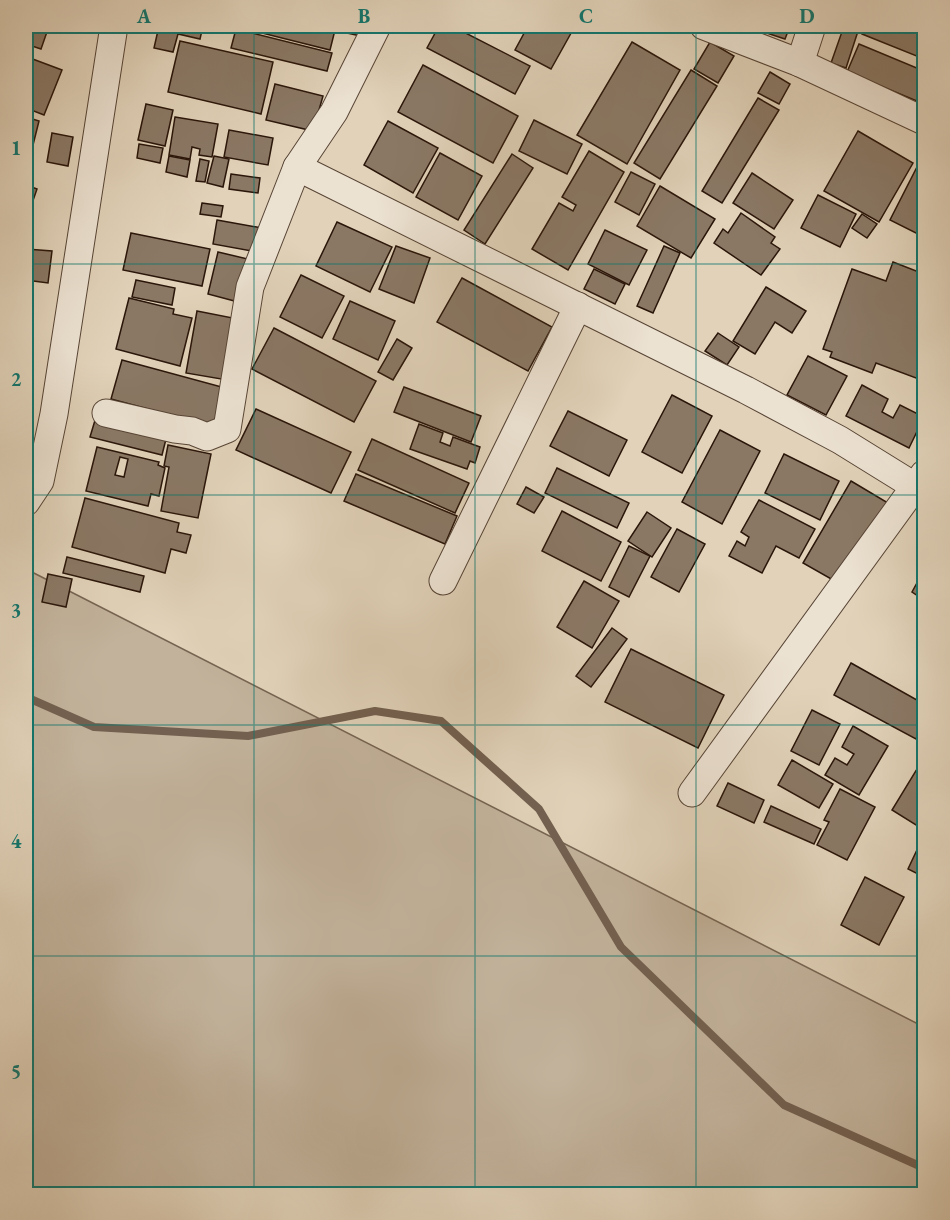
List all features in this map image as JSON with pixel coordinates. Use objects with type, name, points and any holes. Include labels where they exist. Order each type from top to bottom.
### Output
[{"type":"street","points":[[26,502],[40,481],[54,414],[114,26]]},
{"type":"street","points":[[106,412],[192,431],[207,437],[227,429],[250,288],[297,166],[334,112],[377,26]]},
{"type":"street","points":[[704,26],[800,63],[924,121]]},
{"type":"street","points":[[800,63],[812,26]]},
{"type":"street","points":[[297,166],[757,395],[922,484],[692,793]]},
{"type":"street","points":[[443,581],[578,306]]},
{"type":"shaded area","points":[[26,569],[924,1027],[924,1194],[26,1194]]},
{"type":"building","points":[[26,26],[49,26],[41,49],[26,44]]},
{"type":"building","points":[[159,26],[203,26],[200,39],[178,34],[173,52],[154,48]]},
{"type":"building","points":[[234,26],[336,26],[330,50]]},
{"type":"building","points":[[343,26],[363,26],[361,36],[342,32]]},
{"type":"building","points":[[439,26],[452,26],[530,66],[515,94],[427,48]]},
{"type":"building","points":[[528,26],[575,26],[551,69],[515,50]]},
{"type":"building","points":[[745,26],[790,26],[785,39]]},
{"type":"building","points":[[815,26],[839,26],[836,33]]},
{"type":"building","points":[[844,26],[859,28],[846,68],[831,63]]},
{"type":"building","points":[[865,26],[924,26],[924,59],[862,34]]},
{"type":"building","points":[[236,29],[332,53],[327,71],[231,48]]},
{"type":"building","points":[[180,41],[273,62],[261,114],[168,92]]},
{"type":"building","points":[[632,42],[680,70],[627,164],[577,135]]},
{"type":"building","points":[[710,42],[734,56],[718,83],[694,69]]},
{"type":"building","points":[[859,44],[924,71],[924,104],[847,72]]},
{"type":"building","points":[[30,58],[62,70],[44,115],[26,108],[26,70]]},
{"type":"building","points":[[423,65],[518,116],[493,163],[398,112]]},
{"type":"building","points":[[691,70],[717,86],[660,179],[634,163]]},
{"type":"building","points":[[770,72],[790,84],[779,104],[758,93]]},
{"type":"building","points":[[275,84],[323,96],[313,131],[266,120]]},
{"type":"building","points":[[758,98],[779,110],[722,203],[702,191]]},
{"type":"building","points":[[146,104],[173,110],[165,146],[138,140]]},
{"type":"building","points":[[26,117],[39,121],[26,173]]},
{"type":"building","points":[[175,117],[218,124],[212,157],[199,155],[200,149],[192,147],[190,159],[169,155]]},
{"type":"building","points":[[534,120],[582,144],[567,174],[519,151]]},
{"type":"building","points":[[388,121],[438,148],[413,193],[364,165]]},
{"type":"building","points":[[229,130],[273,138],[268,165],[224,157]]},
{"type":"building","points":[[858,131],[913,163],[879,222],[824,191]]},
{"type":"building","points":[[52,133],[73,137],[68,166],[47,162]]},
{"type":"building","points":[[139,144],[163,148],[160,163],[137,158]]},
{"type":"building","points":[[589,151],[624,172],[568,270],[532,249],[559,203],[573,211],[576,205],[562,197]]},
{"type":"building","points":[[440,153],[482,176],[458,220],[416,197]]},
{"type":"building","points":[[512,154],[533,168],[485,244],[464,230]]},
{"type":"building","points":[[169,156],[190,160],[187,177],[166,172]]},
{"type":"building","points":[[214,156],[229,159],[223,187],[207,183]]},
{"type":"building","points":[[200,159],[209,161],[205,182],[196,181]]},
{"type":"building","points":[[917,167],[924,170],[924,237],[890,220]]},
{"type":"building","points":[[631,172],[655,184],[639,215],[615,202]]},
{"type":"building","points":[[752,173],[793,200],[774,229],[733,203]]},
{"type":"building","points":[[231,174],[260,178],[258,193],[229,189]]},
{"type":"building","points":[[26,185],[37,189],[28,215],[32,217],[26,236]]},
{"type":"building","points":[[660,186],[715,219],[691,258],[637,226]]},
{"type":"building","points":[[818,195],[856,214],[840,247],[801,228]]},
{"type":"building","points":[[202,203],[223,206],[221,217],[200,214]]},
{"type":"building","points":[[741,213],[775,237],[771,243],[780,249],[761,275],[714,243],[723,229],[728,233]]},
{"type":"building","points":[[862,214],[877,224],[867,238],[852,228]]},
{"type":"building","points":[[217,220],[262,228],[258,252],[213,244]]},
{"type":"building","points":[[337,222],[392,247],[370,292],[316,266]]},
{"type":"building","points":[[605,230],[647,250],[629,285],[588,264]]},
{"type":"building","points":[[131,233],[210,249],[202,286],[123,270]]},
{"type":"building","points":[[396,246],[430,258],[414,303],[379,289]]},
{"type":"building","points":[[664,246],[680,253],[653,313],[637,306]]},
{"type":"building","points":[[26,249],[52,251],[48,283],[26,280]]},
{"type":"building","points":[[218,252],[252,260],[242,303],[208,294]]},
{"type":"building","points":[[893,262],[924,274],[924,381],[876,363],[872,373],[830,357],[832,352],[823,349],[852,269],[886,281]]},
{"type":"building","points":[[594,269],[625,284],[615,304],[584,289]]},
{"type":"building","points":[[301,275],[344,296],[322,338],[280,317]]},
{"type":"building","points":[[462,278],[552,327],[528,371],[437,322]]},
{"type":"building","points":[[136,280],[175,288],[172,305],[132,297]]},
{"type":"building","points":[[766,287],[806,311],[792,333],[775,322],[755,354],[733,341]]},
{"type":"building","points":[[129,298],[174,309],[173,314],[192,318],[180,366],[116,349]]},
{"type":"building","points":[[350,301],[395,321],[378,360],[333,339]]},
{"type":"building","points":[[197,311],[238,319],[227,380],[186,373]]},
{"type":"building","points":[[274,328],[376,381],[354,422],[252,369]]},
{"type":"building","points":[[718,333],[739,347],[727,365],[705,351]]},
{"type":"building","points":[[397,339],[412,348],[393,380],[378,372]]},
{"type":"building","points":[[808,356],[847,376],[826,415],[787,395]]},
{"type":"building","points":[[122,360],[229,389],[218,428],[111,399]]},
{"type":"building","points":[[862,385],[888,399],[882,412],[893,418],[900,405],[924,417],[909,448],[846,416]]},
{"type":"building","points":[[404,387],[481,416],[471,442],[394,412]]},
{"type":"building","points":[[672,395],[712,416],[682,473],[642,452]]},
{"type":"building","points":[[256,409],[351,452],[331,493],[236,450]]},
{"type":"building","points":[[568,411],[627,440],[609,476],[550,446]]},
{"type":"building","points":[[96,417],[167,435],[162,455],[90,437]]},
{"type":"building","points":[[419,424],[443,433],[440,442],[450,446],[453,437],[480,447],[475,463],[470,461],[467,469],[410,449]]},
{"type":"building","points":[[720,430],[760,451],[722,524],[682,502]]},
{"type":"building","points":[[372,439],[469,483],[455,513],[358,470]]},
{"type":"building","points":[[168,445],[211,454],[198,518],[161,511],[169,467],[164,466]]},
{"type":"building","points":[[97,447],[159,462],[158,465],[165,468],[159,496],[151,494],[148,506],[86,491]],"holes":[[[120,457],[128,459],[124,477],[115,475]]]},
{"type":"building","points":[[784,454],[839,481],[820,520],[765,493]]},
{"type":"building","points":[[557,468],[629,503],[617,528],[545,493]]},
{"type":"building","points":[[356,474],[457,516],[445,544],[344,501]]},
{"type":"building","points":[[851,481],[888,503],[840,584],[803,563]]},
{"type":"building","points":[[526,487],[544,497],[534,513],[517,504]]},
{"type":"building","points":[[85,498],[179,523],[177,532],[191,535],[186,553],[171,549],[165,573],[72,547]]},
{"type":"building","points":[[759,500],[815,529],[799,558],[776,546],[762,573],[729,556],[737,541],[745,546],[749,537],[741,532]]},
{"type":"building","points":[[562,511],[621,542],[601,581],[542,551]]},
{"type":"building","points":[[647,512],[671,528],[652,557],[628,541]]},
{"type":"building","points":[[677,529],[705,544],[679,592],[651,577]]},
{"type":"building","points":[[629,546],[650,556],[629,597],[609,587]]},
{"type":"building","points":[[67,557],[144,576],[140,592],[63,573]]},
{"type":"building","points":[[924,570],[924,600],[912,592]]},
{"type":"building","points":[[48,574],[72,579],[66,607],[42,602]]},
{"type":"building","points":[[584,581],[619,601],[592,648],[557,627]]},
{"type":"building","points":[[612,628],[627,639],[591,687],[576,676]]},
{"type":"building","points":[[631,649],[724,695],[698,748],[605,702]]},
{"type":"building","points":[[851,663],[924,704],[924,723],[916,739],[834,695]]},
{"type":"building","points":[[812,710],[840,724],[819,765],[791,751]]},
{"type":"building","points":[[853,726],[888,746],[859,795],[825,775],[835,758],[847,765],[854,754],[842,747]]},
{"type":"building","points":[[792,760],[833,784],[819,808],[778,785]]},
{"type":"building","points":[[920,764],[924,767],[924,830],[892,810]]},
{"type":"building","points":[[728,783],[764,800],[754,823],[717,806]]},
{"type":"building","points":[[840,789],[875,807],[847,860],[817,845],[829,822],[824,820]]},
{"type":"building","points":[[771,806],[821,829],[814,844],[764,822]]},
{"type":"building","points":[[924,835],[924,877],[908,869]]},
{"type":"building","points":[[865,877],[904,897],[879,945],[841,925]]},
{"type":"waterway","points":[[26,697],[94,727],[248,736],[375,711],[441,721],[539,809],[621,947],[784,1105],[924,1168]]}]
